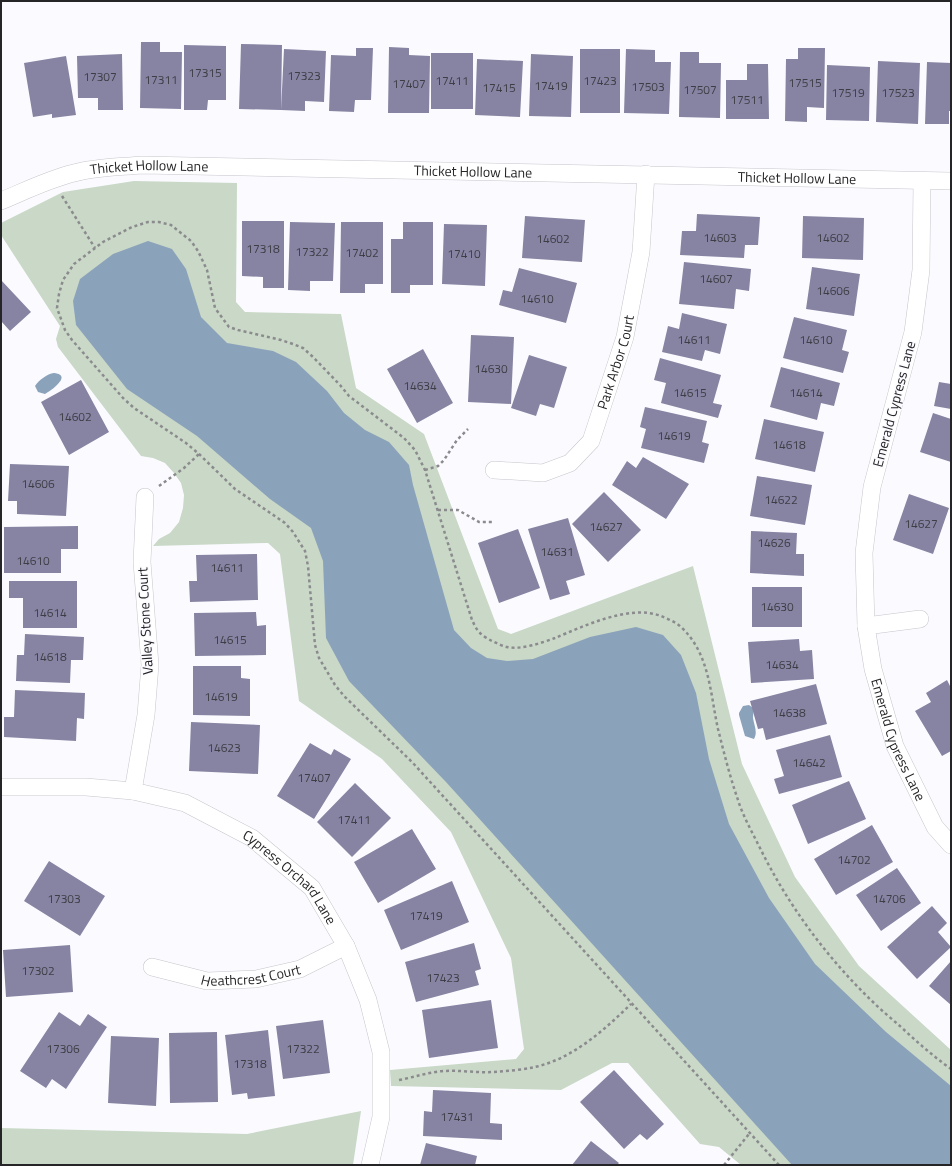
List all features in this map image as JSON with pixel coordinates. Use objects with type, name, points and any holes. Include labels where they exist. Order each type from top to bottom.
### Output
[{"type":"street","name":"Thicket Hollow Lane","points":[[1,201],[74,172],[101,168],[142,165],[951,181]]},
{"type":"street","name":"Park Arbor Court","points":[[494,470],[543,473],[570,462],[592,441],[625,337],[641,252],[646,174]]},
{"type":"street","name":"Emerald Cypress Lane","points":[[922,181],[921,270],[913,332],[872,487],[864,553],[866,626],[873,669],[895,746],[935,827],[951,845]]},
{"type":"street","name":"Valley Stone Court","points":[[133,791],[146,715],[150,665],[142,562],[145,497]]},
{"type":"street","points":[[866,626],[920,619]]},
{"type":"street","name":"Cypress Orchard Lane","points":[[1,787],[86,787],[133,791],[185,803],[252,838],[312,888],[346,946],[368,1000],[381,1052],[381,1117],[370,1165]]},
{"type":"street","name":"Heathcrest Court","points":[[152,967],[207,981],[256,979],[300,969],[346,946]]},
{"type":"path","points":[[52,180],[95,248]]},
{"type":"path","points":[[779,1165],[412,762],[344,696],[335,685],[319,658],[315,644],[308,566],[305,551],[294,532],[285,523],[235,489],[186,443],[134,408],[122,398],[72,340],[65,330],[57,308],[63,280],[74,264],[103,242],[132,227],[148,222],[159,222],[171,225],[191,241],[198,251],[207,270],[215,308],[229,327],[281,340],[303,348],[324,368],[349,396],[404,438],[415,450],[425,470],[472,620],[478,632],[486,638],[506,647],[524,647],[539,644],[609,618],[642,612],[654,613],[679,625],[698,649],[705,664],[718,729],[730,777],[738,801],[773,875],[808,928],[838,965],[872,1001],[932,1055],[951,1069]]},
{"type":"path","points":[[425,470],[438,466],[444,460],[457,440],[468,429]]},
{"type":"path","points":[[145,497],[184,468],[199,454]]},
{"type":"path","points":[[438,510],[458,510],[479,522],[494,522]]},
{"type":"path","points":[[381,1080],[399,1080],[445,1071],[472,1073],[536,1067],[552,1062],[569,1054],[592,1038],[632,1004]]},
{"type":"path","points":[[724,1165],[750,1134]]},
{"type":"green space","points":[[134,181],[237,183],[236,302],[245,312],[341,314],[356,388],[424,434],[498,629],[511,634],[693,566],[742,764],[795,877],[859,966],[951,1050],[951,1165],[741,1165],[719,1147],[700,1144],[628,1063],[612,1063],[561,1090],[391,1086],[390,1070],[516,1059],[524,1049],[511,958],[451,832],[382,759],[299,701],[280,554],[268,543],[153,546],[159,539],[170,533],[179,522],[183,508],[184,495],[181,483],[165,463],[153,458],[141,456],[58,347],[56,339],[60,326],[1,235],[1,223],[63,192]]},
{"type":"green space","points":[[361,1111],[353,1165],[1,1165],[1,1128],[247,1134]]},
{"type":"water","points":[[148,241],[172,249],[186,269],[201,317],[227,343],[273,351],[296,362],[327,391],[344,413],[365,430],[389,442],[409,465],[413,485],[454,630],[471,648],[487,658],[507,661],[533,659],[590,637],[636,627],[663,635],[681,655],[696,693],[709,759],[729,824],[769,898],[815,964],[886,1032],[951,1086],[951,1165],[792,1165],[446,782],[349,681],[326,638],[323,561],[311,528],[270,499],[197,436],[127,389],[76,325],[73,301],[80,279],[113,254]]},
{"type":"water","points":[[54,373],[59,374],[61,377],[59,383],[45,394],[38,392],[35,386],[46,376]]},
{"type":"water","points":[[749,705],[753,708],[753,718],[756,731],[754,739],[745,736],[739,715],[743,706]]},
{"type":"building","points":[[141,42],[160,42],[160,52],[182,52],[181,109],[140,108]]},
{"type":"building","points":[[241,44],[282,45],[281,110],[239,109]]},
{"type":"building","points":[[184,45],[226,46],[226,100],[208,100],[207,110],[184,110]]},
{"type":"building","points":[[389,47],[409,48],[409,55],[430,56],[429,113],[388,113]]},
{"type":"building","points":[[356,48],[373,48],[371,100],[355,100],[354,112],[329,111],[331,55],[356,56]]},
{"type":"building","points":[[798,48],[825,48],[824,108],[807,107],[807,122],[785,121],[786,59],[798,59]]},
{"type":"building","points":[[284,49],[326,51],[324,102],[305,101],[305,111],[281,110]]},
{"type":"building","points":[[580,49],[620,49],[620,113],[580,113]]},
{"type":"building","points":[[626,49],[655,50],[655,62],[671,62],[669,114],[624,113]]},
{"type":"building","points":[[680,52],[699,52],[699,63],[721,63],[720,118],[679,117]]},
{"type":"building","points":[[431,53],[473,53],[473,109],[431,109]]},
{"type":"building","points":[[122,54],[123,110],[98,110],[98,98],[78,98],[77,56]]},
{"type":"building","points":[[531,54],[573,56],[571,117],[529,116]]},
{"type":"building","points":[[66,56],[76,115],[52,118],[52,114],[33,117],[24,63]]},
{"type":"building","points":[[477,59],[523,61],[520,117],[475,115]]},
{"type":"building","points":[[878,61],[920,63],[918,124],[876,122]]},
{"type":"building","points":[[927,62],[951,63],[951,111],[949,111],[949,124],[925,124]]},
{"type":"building","points":[[747,64],[768,64],[769,119],[726,119],[726,80],[747,80]]},
{"type":"building","points":[[827,65],[870,67],[869,121],[826,120]]},
{"type":"building","points":[[697,214],[760,217],[758,245],[745,245],[744,258],[680,255],[682,231],[696,231]]},
{"type":"building","points":[[525,216],[585,220],[582,262],[522,258]]},
{"type":"building","points":[[803,216],[864,218],[863,260],[802,258]]},
{"type":"building","points":[[242,221],[284,221],[284,288],[263,288],[263,277],[242,276]]},
{"type":"building","points":[[290,222],[335,223],[333,281],[310,281],[310,291],[288,290]]},
{"type":"building","points":[[341,222],[383,222],[383,284],[365,284],[365,293],[340,293]]},
{"type":"building","points":[[403,222],[433,222],[433,285],[410,285],[410,293],[391,293],[391,239],[403,239]]},
{"type":"building","points":[[444,224],[487,225],[485,286],[442,284]]},
{"type":"building","points":[[684,262],[751,269],[749,291],[736,289],[734,309],[679,304]]},
{"type":"building","points":[[812,267],[860,274],[854,316],[806,309]]},
{"type":"building","points":[[519,268],[577,283],[566,323],[499,305],[503,290],[512,292]]},
{"type":"building","points":[[1,280],[31,312],[10,331],[1,321]]},
{"type":"building","points":[[682,313],[727,324],[720,354],[705,350],[702,361],[662,352],[668,326],[679,329]]},
{"type":"building","points":[[794,317],[847,330],[842,350],[849,352],[843,373],[783,358]]},
{"type":"building","points":[[471,335],[514,337],[511,404],[468,402]]},
{"type":"building","points":[[423,349],[453,403],[417,423],[387,369]]},
{"type":"building","points":[[529,355],[567,367],[554,408],[540,404],[536,416],[511,408]]},
{"type":"building","points":[[660,358],[721,375],[713,403],[722,405],[718,418],[661,403],[666,383],[654,380]]},
{"type":"building","points":[[781,367],[840,383],[834,406],[821,403],[817,420],[770,407]]},
{"type":"building","points":[[81,380],[109,432],[69,455],[41,402]]},
{"type":"building","points":[[939,382],[951,384],[951,409],[934,406]]},
{"type":"building","points":[[645,407],[707,421],[702,442],[709,444],[704,463],[641,448],[646,429],[640,427]]},
{"type":"building","points":[[933,413],[951,419],[951,462],[920,452]]},
{"type":"building","points":[[764,419],[824,432],[815,472],[755,459]]},
{"type":"building","points":[[643,457],[689,484],[666,519],[612,485],[627,461],[636,468]]},
{"type":"building","points":[[10,464],[69,466],[66,516],[17,514],[17,501],[8,501]]},
{"type":"building","points":[[757,476],[812,485],[805,525],[750,516]]},
{"type":"building","points":[[604,492],[641,530],[608,562],[572,524]]},
{"type":"building","points":[[909,494],[949,508],[933,554],[893,540]]},
{"type":"building","points":[[568,518],[585,575],[566,581],[570,594],[550,600],[528,529]]},
{"type":"building","points":[[78,526],[78,549],[61,549],[61,573],[4,573],[4,527]]},
{"type":"building","points":[[518,529],[540,588],[499,603],[478,543]]},
{"type":"building","points":[[751,531],[797,533],[796,554],[804,554],[804,576],[750,573]]},
{"type":"building","points":[[257,554],[258,600],[190,602],[189,581],[197,581],[196,555]]},
{"type":"building","points":[[9,581],[77,581],[77,628],[23,628],[23,598],[9,598]]},
{"type":"building","points":[[752,587],[802,587],[802,627],[752,627]]},
{"type":"building","points":[[256,612],[257,626],[266,625],[266,655],[195,656],[194,613]]},
{"type":"building","points":[[25,634],[84,637],[83,660],[71,660],[70,683],[16,681],[17,655],[24,655]]},
{"type":"building","points":[[799,639],[800,651],[812,650],[814,679],[751,683],[748,642]]},
{"type":"building","points":[[193,666],[241,666],[241,678],[250,679],[250,716],[193,715]]},
{"type":"building","points":[[947,680],[951,688],[951,751],[942,756],[915,711],[931,702],[926,693]]},
{"type":"building","points":[[816,684],[827,724],[766,740],[763,728],[758,729],[750,701]]},
{"type":"building","points":[[15,690],[85,693],[84,719],[77,718],[76,741],[4,737],[4,717],[14,717]]},
{"type":"building","points":[[191,722],[260,725],[258,774],[189,771]]},
{"type":"building","points":[[830,735],[842,777],[779,794],[774,779],[784,776],[776,750]]},
{"type":"building","points":[[310,743],[331,755],[334,749],[351,759],[314,819],[277,796]]},
{"type":"building","points":[[849,781],[866,819],[808,844],[792,805]]},
{"type":"building","points":[[355,783],[391,818],[352,857],[317,822]]},
{"type":"building","points":[[872,825],[893,862],[836,895],[814,859]]},
{"type":"building","points":[[412,829],[436,869],[378,903],[354,862]]},
{"type":"building","points":[[49,861],[105,896],[80,936],[24,901]]},
{"type":"building","points":[[897,868],[921,903],[881,931],[856,895]]},
{"type":"building","points":[[452,881],[469,922],[401,950],[384,910]]},
{"type":"building","points":[[932,906],[947,923],[938,932],[951,947],[917,979],[887,947]]},
{"type":"building","points":[[474,943],[481,969],[475,971],[479,985],[416,1002],[405,962]]},
{"type":"building","points":[[70,945],[73,992],[6,997],[3,950]]},
{"type":"building","points":[[951,961],[951,1005],[929,986]]},
{"type":"building","points":[[491,1000],[498,1048],[429,1058],[422,1010]]},
{"type":"building","points":[[59,1012],[80,1026],[88,1014],[107,1027],[66,1089],[52,1079],[46,1088],[20,1071]]},
{"type":"building","points":[[323,1020],[330,1073],[283,1079],[276,1026]]},
{"type":"building","points":[[268,1030],[275,1096],[248,1099],[247,1093],[232,1095],[225,1035]]},
{"type":"building","points":[[217,1032],[218,1102],[170,1103],[169,1033]]},
{"type":"building","points":[[111,1036],[159,1038],[156,1106],[108,1103]]},
{"type":"building","points":[[614,1070],[664,1124],[647,1140],[640,1134],[624,1149],[580,1102]]},
{"type":"building","points":[[433,1090],[491,1093],[490,1123],[502,1124],[502,1140],[423,1136],[424,1111],[432,1112]]},
{"type":"building","points":[[591,1141],[619,1163],[617,1165],[572,1165]]},
{"type":"building","points":[[426,1143],[477,1156],[475,1165],[420,1165]]}]
